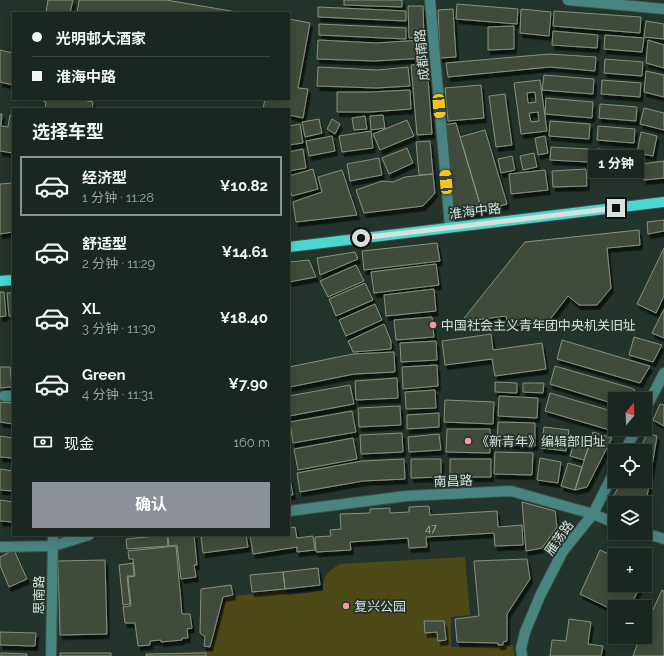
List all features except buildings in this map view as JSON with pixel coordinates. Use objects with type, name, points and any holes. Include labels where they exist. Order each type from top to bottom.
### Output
[{"type":"main road","name":"淮海中路","points":[[290,247],[664,202]]},
{"type":"main road","points":[[0,281],[12,280]]},
{"type":"street","name":"成都南路","points":[[430,0],[450,227]]},
{"type":"street","points":[[568,0],[664,9]]},
{"type":"street","points":[[652,396],[664,373]]},
{"type":"street","name":"雁荡路","points":[[522,656],[521,650],[525,632],[540,596],[563,550],[593,514],[608,484]]},
{"type":"street","name":"南昌路","points":[[290,511],[406,496],[511,491],[608,519]]},
{"type":"street","points":[[652,535],[664,539]]},
{"type":"street","name":"思南路","points":[[51,656],[53,536]]},
{"type":"street","points":[[0,547],[53,546],[86,536]]},
{"type":"shaded area","name":"复兴公园","points":[[465,557],[470,615],[451,617],[451,647],[513,645],[514,656],[154,656],[154,654],[208,651],[212,647],[226,597],[285,590],[288,595],[323,591],[324,581],[327,574],[340,564]]},
{"type":"place","name":"中国社会主义青年团中央机关旧址","points":[[433,325]]},
{"type":"place","name":"《新青年》编辑部旧址","points":[[468,441]]},
{"type":"place","name":"复兴公园","points":[[346,606]]},
{"type":"route","points":[[361,238],[616,208]]}]
